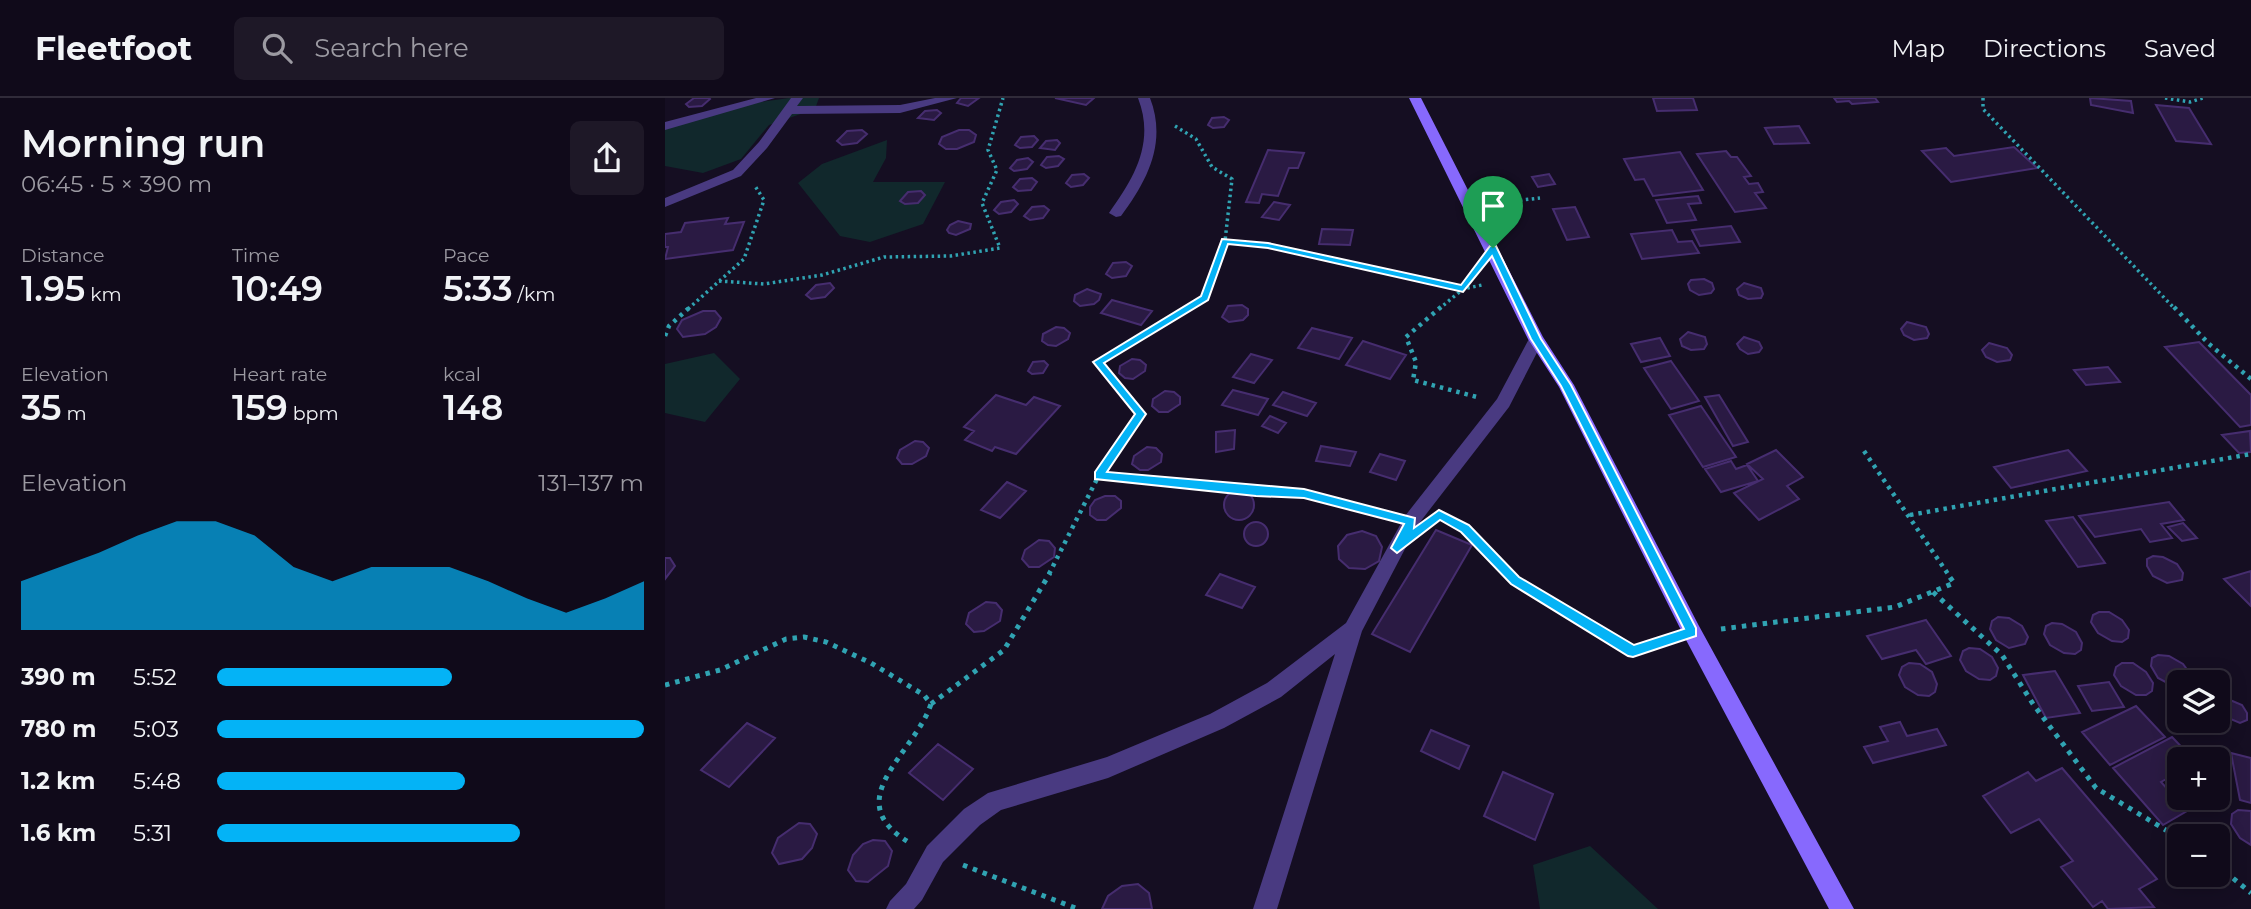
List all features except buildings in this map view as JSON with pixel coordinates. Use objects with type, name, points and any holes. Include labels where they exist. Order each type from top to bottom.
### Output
[{"type":"street","points":[[665,126],[769,98]]},
{"type":"street","points":[[665,203],[737,173],[797,98]]},
{"type":"street","points":[[789,110],[879,111],[951,98]]},
{"type":"street","points":[[1116,213],[1142,176],[1146,164],[1151,111],[1145,98]]},
{"type":"street","points":[[1415,98],[1493,248],[1536,339],[1566,385],[1692,632],[1842,909]]},
{"type":"street","points":[[1265,909],[1353,629],[1411,521],[1503,403],[1536,339]]},
{"type":"street","points":[[898,909],[914,892],[935,854],[972,817],[996,801],[1108,766],[1217,721],[1274,690],[1353,629]]},
{"type":"path","points":[[719,281],[764,284],[822,275],[884,257],[951,257],[1000,248],[982,203],[996,170],[988,150],[1003,98]]},
{"type":"path","points":[[1983,98],[1983,109],[2209,344],[2251,379]]},
{"type":"path","points":[[2165,98],[2190,102],[2203,98]]},
{"type":"path","points":[[1079,909],[893,836],[881,823],[876,805],[879,790],[927,716],[931,704],[1004,650],[1037,598],[1099,475],[1141,414],[1098,362],[1205,297],[1225,241],[1232,179],[1212,167],[1196,139],[1151,111]]},
{"type":"path","points":[[665,336],[669,326],[744,259],[764,200],[758,188],[737,173]]},
{"type":"path","points":[[1471,206],[1540,198]]},
{"type":"path","points":[[1225,241],[1268,246],[1463,289],[1507,280]]},
{"type":"path","points":[[1493,248],[1463,289],[1406,337],[1416,362],[1413,380],[1503,403]]},
{"type":"path","points":[[1439,514],[1465,528],[1515,580],[1633,652],[1692,632],[1895,607],[1954,583],[1864,451]]},
{"type":"path","points":[[1910,515],[2251,454]]},
{"type":"path","points":[[1099,475],[1256,492],[1304,494],[1411,521]]},
{"type":"path","points":[[1933,592],[2002,655],[2033,704],[2096,788],[2167,831]]},
{"type":"path","points":[[665,685],[720,670],[786,639],[803,637],[826,642],[871,663],[924,695],[931,704]]},
{"type":"path","points":[[2230,876],[2251,893]]},
{"type":"green space","points":[[819,98],[815,109],[769,125],[741,159],[703,173],[665,166],[665,126],[760,102]]},
{"type":"green space","points":[[887,140],[886,158],[873,182],[945,182],[923,224],[870,242],[840,236],[798,183],[822,164]]},
{"type":"green space","points":[[714,353],[740,379],[705,422],[665,413],[665,364]]},
{"type":"green space","points":[[1590,846],[1658,909],[1540,909],[1533,865]]},
{"type":"route","points":[[1225,241],[1268,246],[1463,289],[1493,248],[1536,339],[1566,385],[1692,632],[1633,652],[1515,580],[1465,528],[1439,514],[1397,548],[1411,521],[1304,494],[1256,492],[1099,475],[1141,414],[1098,362],[1205,297],[1225,241]]}]
